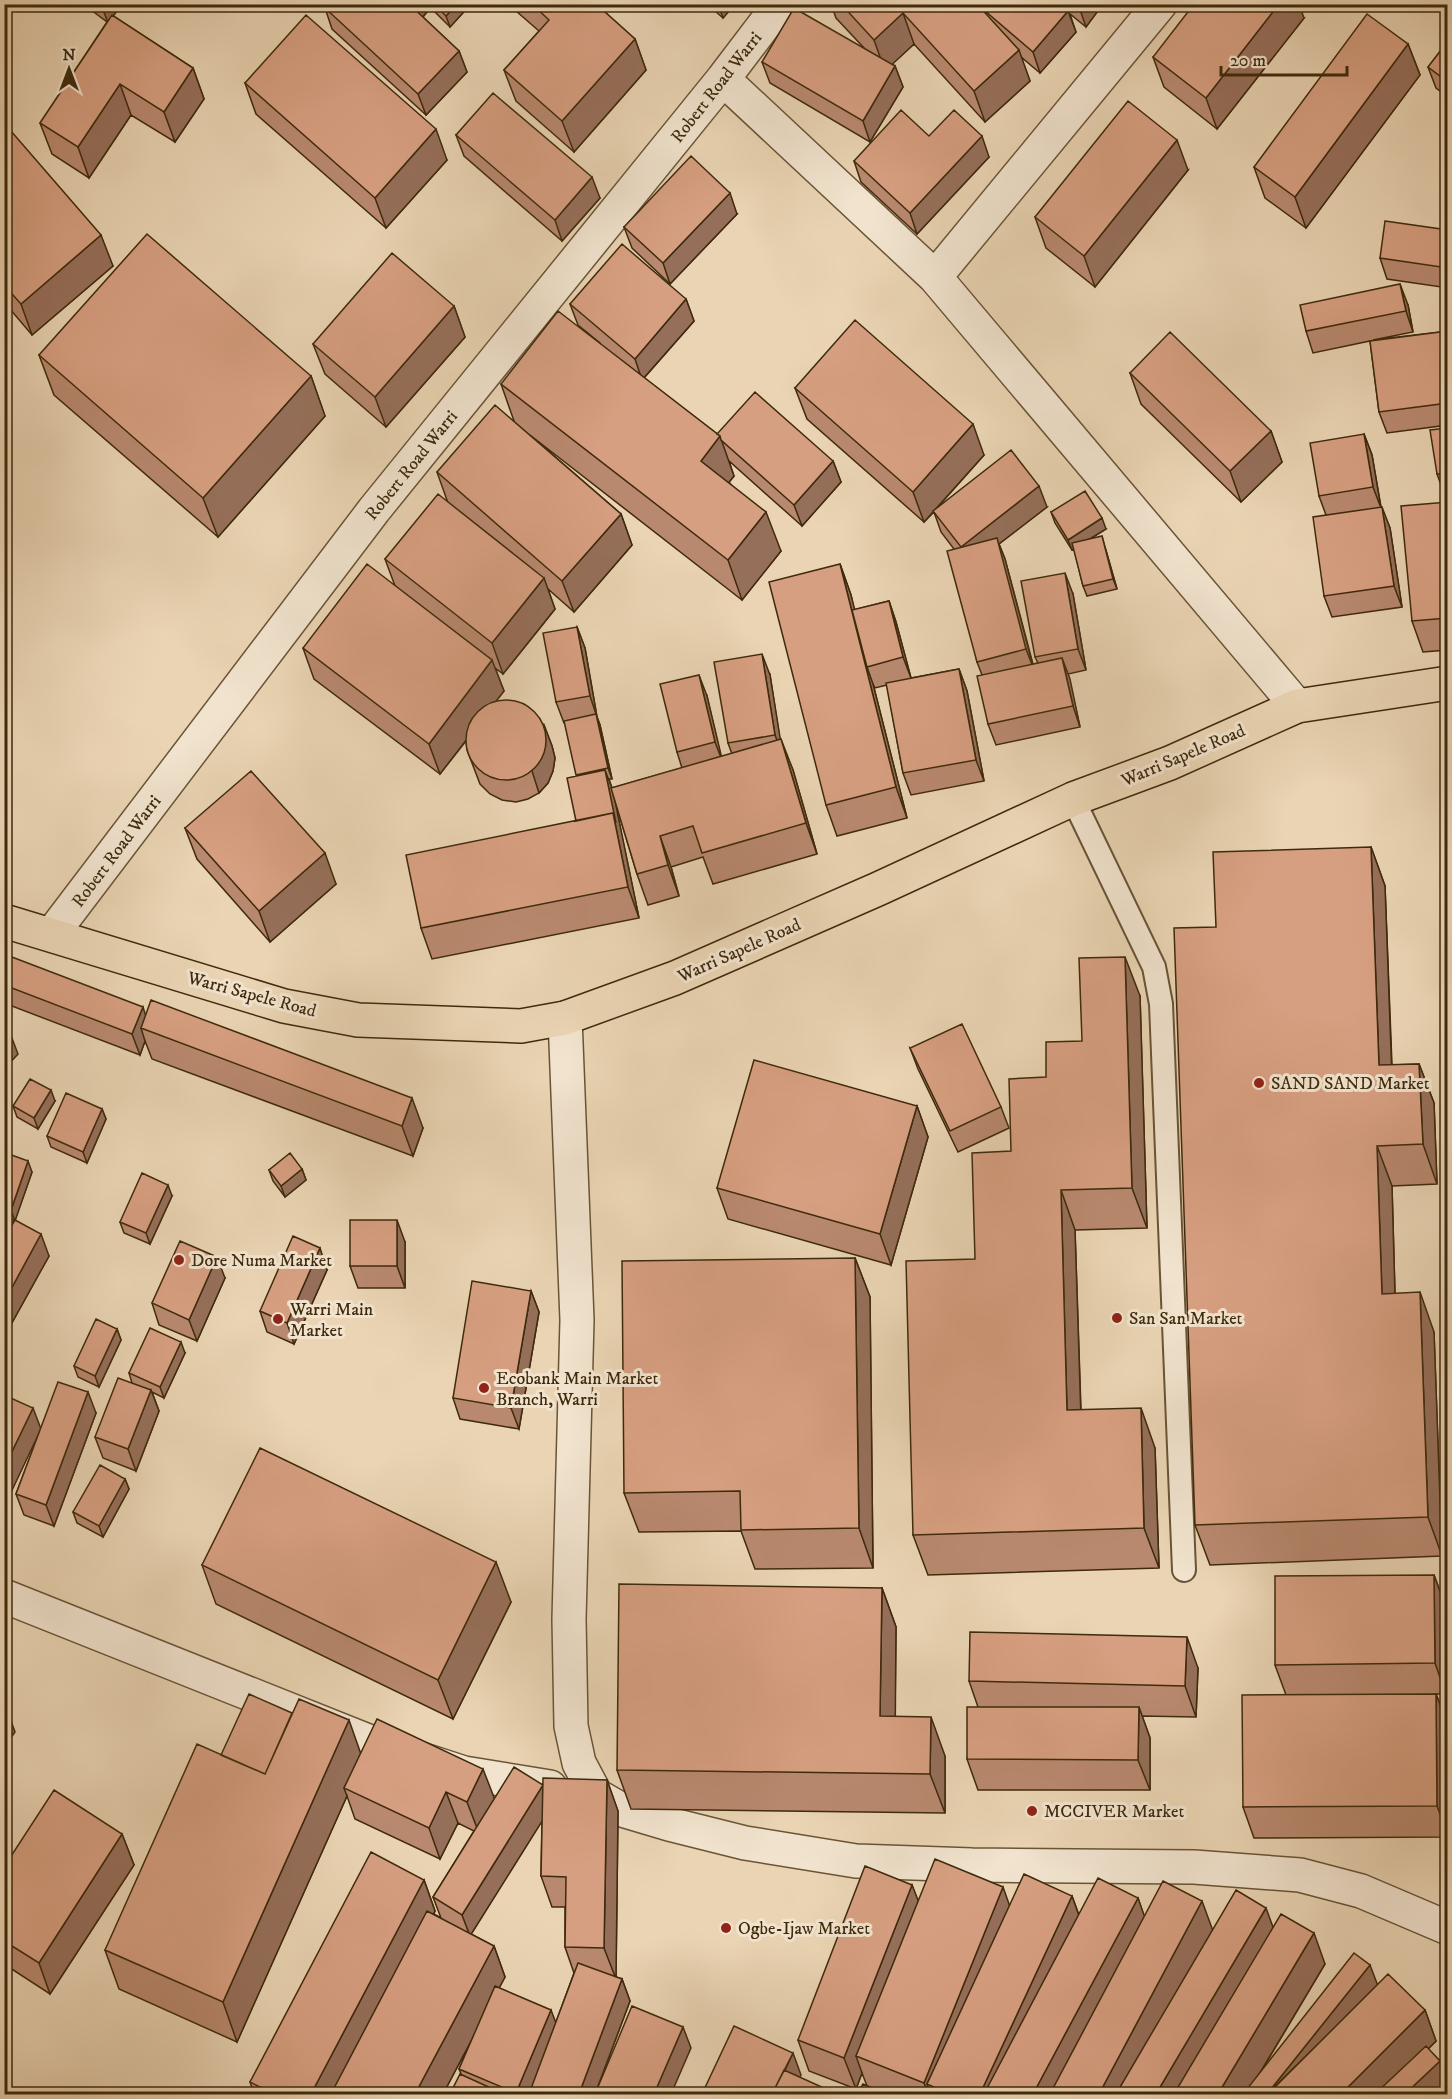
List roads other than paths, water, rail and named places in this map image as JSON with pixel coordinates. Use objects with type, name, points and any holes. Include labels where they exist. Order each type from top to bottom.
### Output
[{"type":"main road","name":"Warri Sapele Road","points":[[4,921],[284,1006],[358,1020],[521,1026],[565,1018],[675,978],[878,889],[1072,799],[1170,763],[1297,706],[1448,683]]},
{"type":"street","name":"Robert Road Warri","points":[[52,934],[374,510],[723,79],[780,4]]},
{"type":"street","points":[[935,277],[1160,4]]},
{"type":"street","points":[[723,79],[935,277],[1297,706]]},
{"type":"street","points":[[565,1018],[577,1320],[570,1619],[571,1726],[579,1763],[596,1795]]},
{"type":"street","points":[[4,1596],[378,1745],[464,1773],[596,1795],[622,1810],[745,1843],[856,1861],[972,1865],[1194,1867],[1300,1875],[1361,1891],[1448,1928]]},
{"type":"lane","points":[[1072,799],[1154,967],[1161,1004],[1184,1570]]},
{"type":"place","name":"SAND SAND Market","points":[[1259,1083]]},
{"type":"place","name":"Dore Numa Market","points":[[179,1260]]},
{"type":"place","name":"San San Market","points":[[1117,1318]]},
{"type":"place","name":"Warri Main Market","points":[[278,1319]]},
{"type":"place","name":"Ecobank Main Market Branch, Warri","points":[[484,1388]]},
{"type":"place","name":"MCCIVER Market","points":[[1032,1811]]},
{"type":"place","name":"Ogbe-Ijaw Market","points":[[726,1928]]}]
